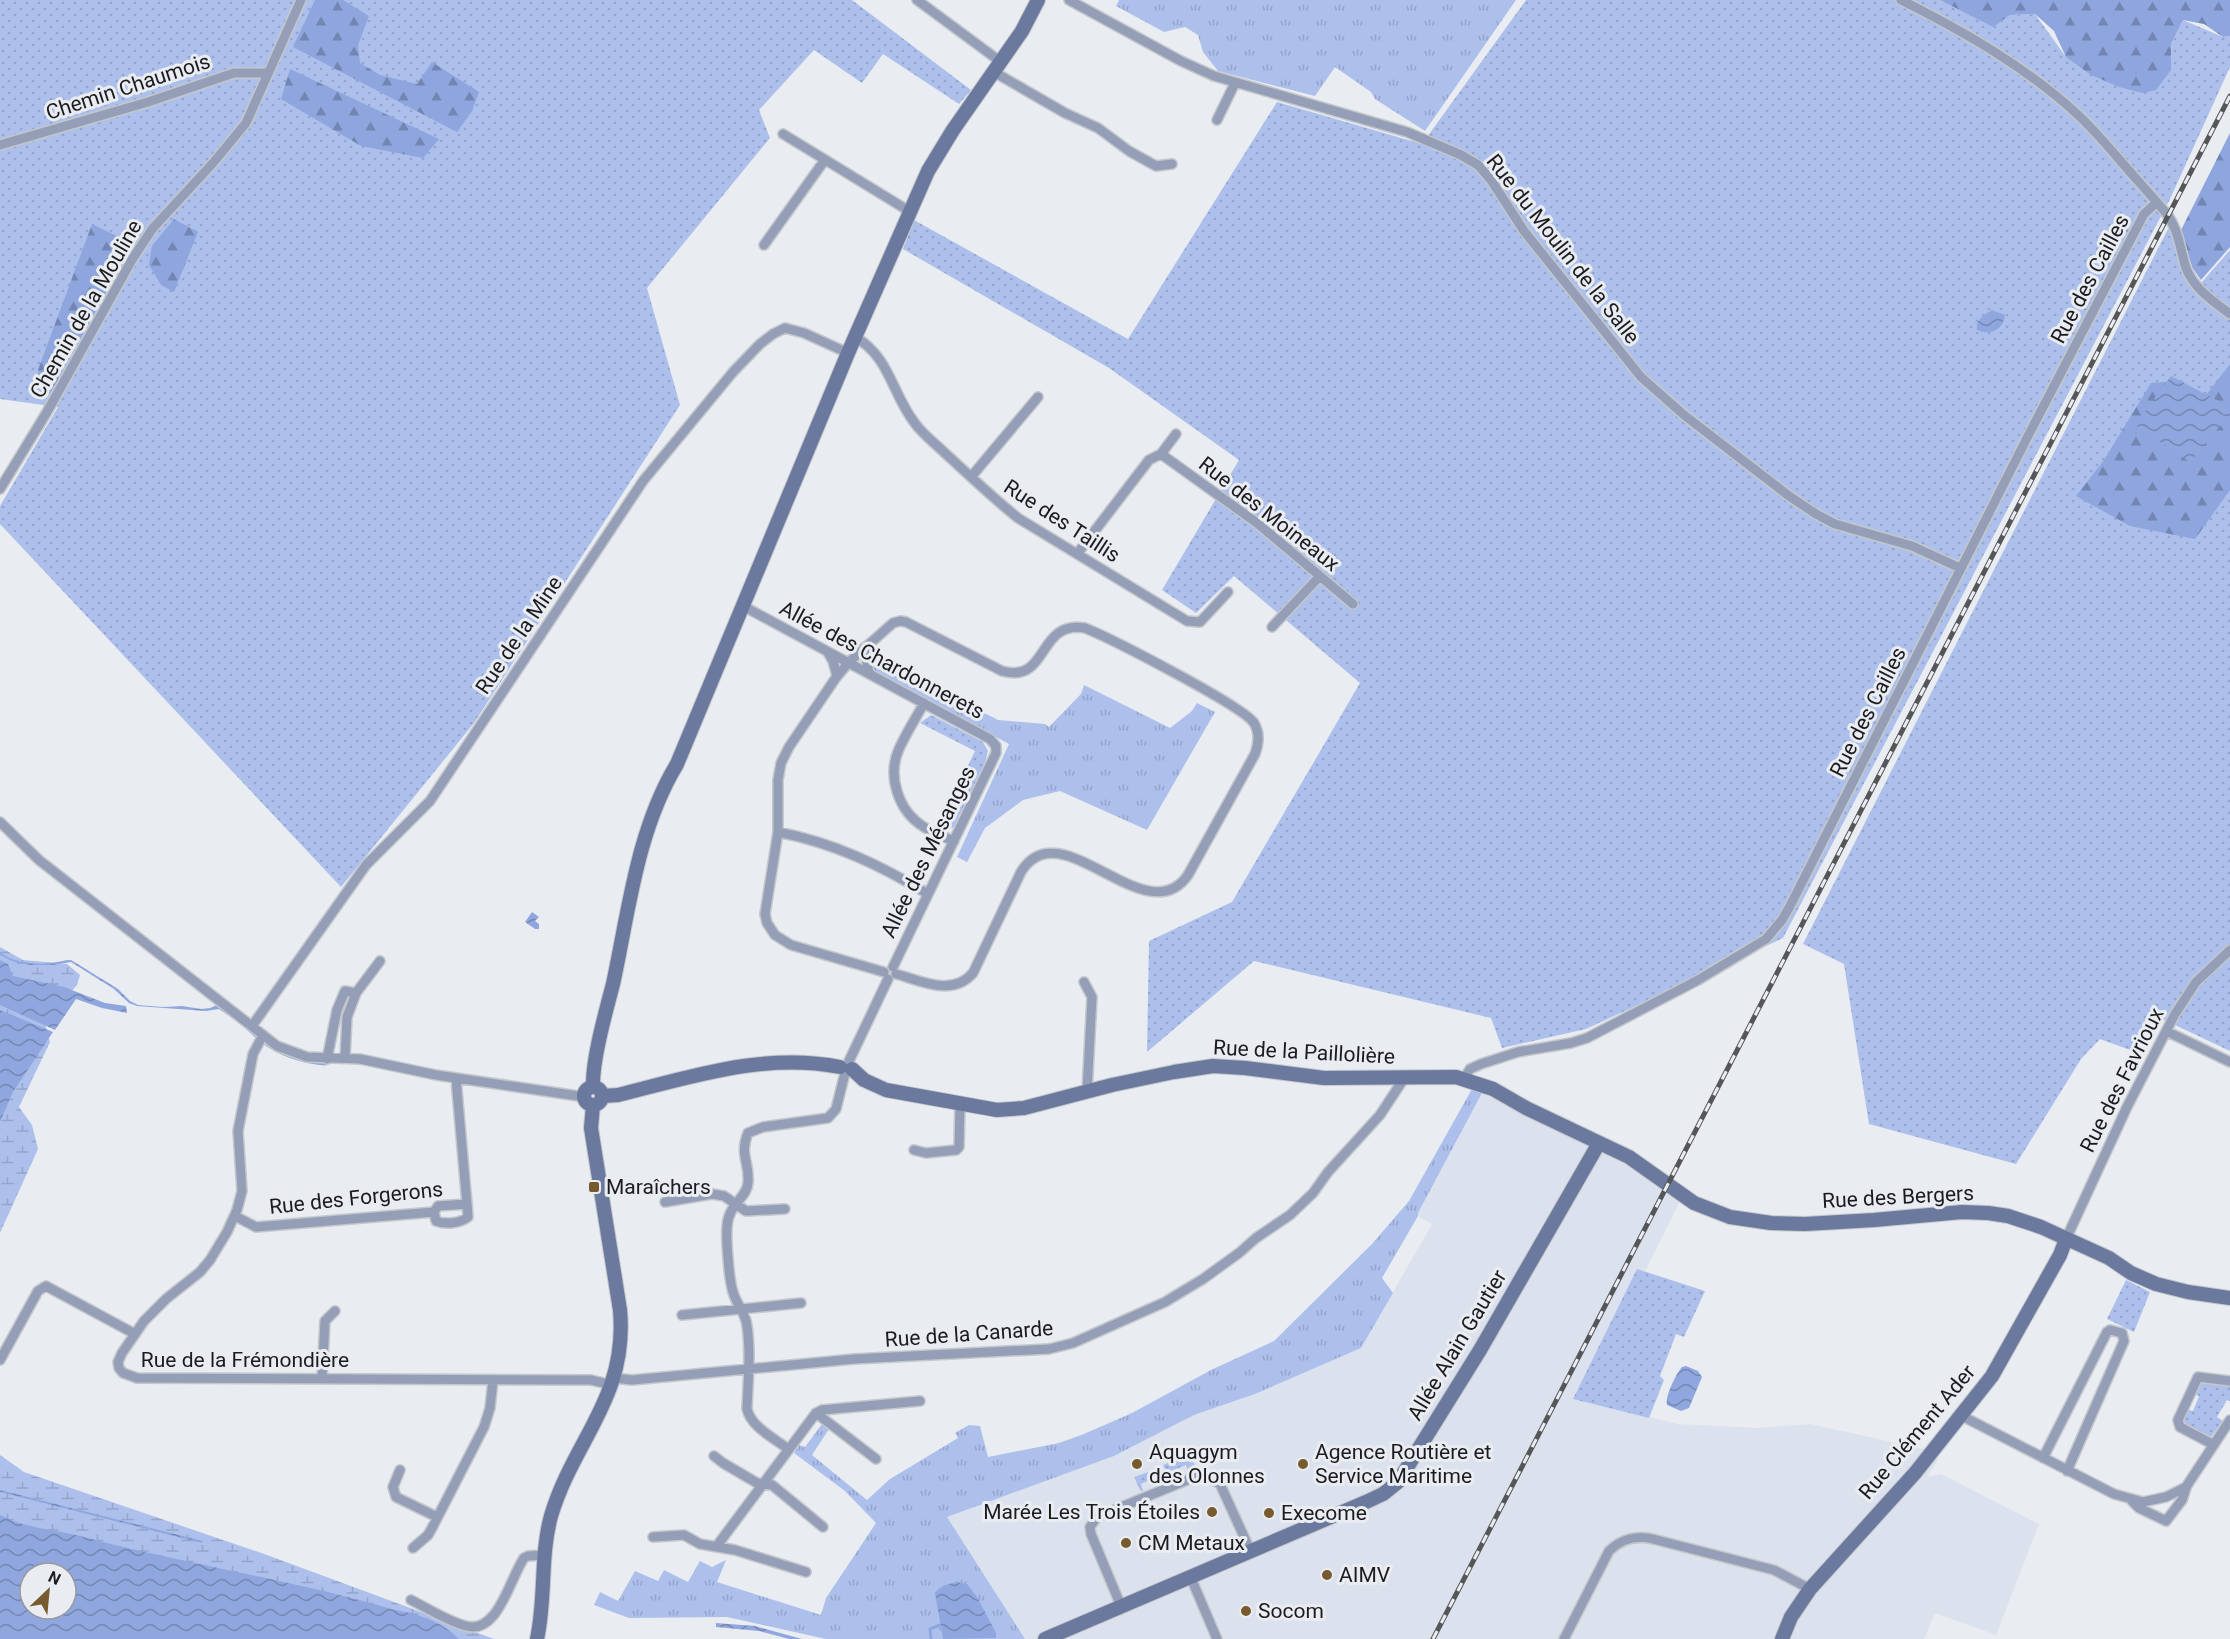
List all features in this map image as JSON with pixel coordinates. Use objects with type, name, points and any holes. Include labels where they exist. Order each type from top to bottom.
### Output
[{"type":"street","name":"Chemin de la Mouline","points":[[0,489],[47,412],[133,258],[153,228],[213,164],[246,123],[301,0]]},
{"type":"street","points":[[917,0],[998,67],[1065,113],[1098,128],[1129,151],[1156,166],[1172,164]]},
{"type":"street","points":[[538,1635],[544,1590],[545,1555],[551,1517],[613,1381],[620,1357],[622,1327],[592,1137],[593,1096],[596,1066],[624,926],[647,829],[909,211],[942,147],[1022,31],[1038,0]]},
{"type":"street","name":"Rue du Moulin de la Salle","points":[[1069,0],[1187,64],[1235,83],[1407,132],[1461,155],[1478,165],[1491,180],[1524,231],[1641,377],[1684,415],[1789,496],[1834,524],[1905,543],[1960,568]]},
{"type":"street","points":[[1901,0],[1969,36],[2051,92],[2100,136],[2157,202],[2176,229],[2187,270],[2195,284],[2230,314]]},
{"type":"street","name":"Chemin Chaumois","points":[[0,146],[148,102],[234,73],[268,74]]},
{"type":"street","points":[[1217,120],[1235,83]]},
{"type":"street","points":[[783,134],[909,211]]},
{"type":"street","points":[[764,245],[824,160]]},
{"type":"street","name":"Rue des Cailles","points":[[1464,1079],[1470,1069],[1481,1064],[1518,1052],[1587,1038],[1667,996],[1741,954],[1771,934],[1786,913],[1960,568],[2144,214],[2157,202]]},
{"type":"street","name":"Rue de la Mine","points":[[252,1026],[366,865],[430,801],[643,482],[733,372],[760,344],[785,328],[804,333],[848,354]]},
{"type":"street","name":"Rue des Taillis","points":[[855,337],[878,355],[886,366],[901,402],[915,423],[1018,518],[1187,621],[1200,622],[1228,592]]},
{"type":"street","points":[[971,477],[1038,397]]},
{"type":"street","points":[[1077,554],[1149,460],[1161,454],[1176,434]]},
{"type":"street","name":"Rue des Moineaux","points":[[1161,454],[1257,523],[1353,604]]},
{"type":"street","points":[[1272,627],[1320,576]]},
{"type":"street","name":"Allée des Chardonnerets","points":[[743,606],[990,739],[996,746],[996,753]]},
{"type":"street","points":[[900,621],[1002,671],[1015,674],[1031,667],[1052,637],[1063,629],[1073,626],[1094,631],[1238,709],[1253,721],[1259,736],[1258,743],[1255,754],[1179,886],[1155,892],[1135,886],[1067,856],[1048,853],[1032,858],[1021,872],[973,973],[959,985],[944,987],[791,945],[775,935],[765,914],[764,906],[778,832],[778,780],[781,763],[789,747],[849,662],[892,623],[900,621]]},
{"type":"street","points":[[864,648],[869,673]]},
{"type":"street","points":[[827,651],[833,661],[837,676]]},
{"type":"street","points":[[924,703],[899,749],[894,767],[896,792],[908,814],[917,822],[954,842]]},
{"type":"street","name":"Allée des Mésanges","points":[[735,1203],[745,1193],[748,1183],[743,1145],[748,1133],[763,1127],[828,1118],[836,1109],[847,1067],[996,753]]},
{"type":"street","points":[[0,822],[39,860],[252,1026],[260,1039],[307,1057],[380,1062],[456,1078],[593,1096]]},
{"type":"street","points":[[778,832],[822,843],[870,861],[928,894]]},
{"type":"street","name":"Rue des Favrioux","points":[[2066,1239],[2127,1107],[2166,1031],[2196,982],[2230,950]]},
{"type":"street","points":[[345,1058],[347,1017],[356,993],[380,961]]},
{"type":"street","points":[[1084,982],[1092,997],[1087,1092]]},
{"type":"street","points":[[327,1059],[337,1010],[345,991],[356,993]]},
{"type":"street","points":[[2166,1031],[2230,1062]]},
{"type":"street","name":"Rue de la Frémondière","points":[[260,1039],[253,1054],[238,1131],[242,1191],[235,1216],[218,1248],[200,1272],[159,1305],[135,1334],[122,1353],[118,1362],[119,1368],[130,1376],[613,1381]]},
{"type":"street","name":"Rue de la Paillolière","points":[[593,1096],[618,1095],[738,1066],[765,1062],[806,1061],[847,1067],[864,1080],[886,1089],[960,1105],[1010,1110],[1174,1072],[1213,1066],[1324,1078],[1443,1076],[1464,1079],[1493,1089],[1526,1108],[1629,1157],[1669,1184]]},
{"type":"street","name":"Rue de la Canarde","points":[[613,1381],[854,1359],[1049,1349],[1073,1343],[1165,1302],[1203,1279],[1290,1215],[1313,1193],[1328,1172],[1380,1115],[1405,1077]]},
{"type":"street","name":"Rue des Forgerons","points":[[235,1216],[256,1227],[434,1212],[438,1206],[467,1204],[456,1078]]},
{"type":"street","points":[[914,1150],[926,1153],[956,1150],[959,1147],[960,1105]]},
{"type":"street","name":"Allée Alain Gautier","points":[[1045,1639],[1366,1503],[1383,1494],[1398,1482],[1480,1350],[1599,1143]]},
{"type":"street","name":"Rue des Bergers","points":[[1669,1184],[1694,1203],[1709,1210],[1730,1217],[1771,1223],[1816,1223],[1962,1212],[1988,1213],[2018,1220],[2066,1239],[2109,1258],[2131,1273],[2156,1284],[2188,1292],[2230,1298]]},
{"type":"street","points":[[665,1202],[712,1194],[724,1196],[746,1211],[785,1209]]},
{"type":"street","points":[[735,1203],[728,1216],[727,1228],[733,1293],[747,1323],[748,1416],[788,1449]]},
{"type":"street","points":[[434,1212],[436,1221],[440,1223],[460,1222],[468,1217],[467,1204]]},
{"type":"street","name":"Rue Clément Ader","points":[[1782,1639],[1791,1617],[1810,1589],[1915,1473],[1992,1376],[2060,1255],[2066,1239]]},
{"type":"street","points":[[0,1360],[38,1291],[46,1286],[135,1334]]},
{"type":"street","points":[[682,1315],[801,1303]]},
{"type":"street","points":[[322,1378],[325,1321],[335,1311]]},
{"type":"street","points":[[2043,1458],[2107,1332],[2118,1330],[2122,1333],[2124,1341],[2067,1471]]},
{"type":"street","points":[[2214,1445],[2180,1428],[2178,1420],[2198,1377],[2230,1381]]},
{"type":"street","points":[[414,1548],[428,1534],[484,1428],[490,1408],[493,1380]]},
{"type":"street","points":[[716,1546],[816,1413],[822,1410],[920,1401]]},
{"type":"street","points":[[816,1413],[876,1459]]},
{"type":"street","points":[[1962,1416],[2067,1471],[2130,1500],[2143,1502],[2154,1500],[2178,1493],[2187,1486]]},
{"type":"street","points":[[2130,1500],[2139,1508],[2166,1521],[2182,1500],[2187,1486],[2230,1420]]},
{"type":"street","points":[[714,1456],[757,1483],[772,1485],[823,1527]]},
{"type":"street","points":[[400,1470],[393,1487],[396,1497],[437,1517]]},
{"type":"street","points":[[1121,1606],[1091,1534],[1090,1527],[1097,1517],[1192,1478],[1205,1476],[1220,1484],[1251,1552]]},
{"type":"street","points":[[652,1537],[684,1535],[700,1544],[735,1550],[806,1572]]},
{"type":"street","points":[[1564,1639],[1610,1551],[1622,1542],[1636,1537],[1653,1539],[1774,1570],[1810,1589]]},
{"type":"street","points":[[411,1600],[465,1626],[479,1627],[493,1617],[524,1558],[545,1555]]},
{"type":"street","points":[[1191,1578],[1217,1639]]},
{"type":"shaded area","points":[[1482,1093],[1622,1163],[1659,1185],[1680,1201],[1645,1271],[1637,1270],[1574,1399],[1678,1424],[1757,1428],[1810,1424],[1924,1449],[1938,1460],[1927,1477],[1941,1474],[2039,1524],[1996,1635],[1935,1613],[1924,1639],[1025,1639],[946,1517],[1114,1456],[1194,1415],[1255,1394],[1361,1348],[1432,1224],[1418,1216],[1418,1213]]},
{"type":"green space","points":[[0,0],[852,0],[971,90],[959,104],[883,54],[862,83],[814,50],[759,110],[770,138],[647,288],[680,405],[474,723],[341,887],[0,524],[0,506],[58,407],[0,399]]},
{"type":"green space","points":[[315,0],[343,0],[369,16],[358,45],[360,63],[380,75],[417,84],[432,62],[479,92],[472,111],[457,132],[293,47]]},
{"type":"green space","points":[[1119,0],[1516,0],[1425,131],[1375,99],[1371,92],[1335,67],[1315,96],[1218,71],[1203,52],[1198,35],[1185,27],[1164,32],[1116,6]]},
{"type":"green space","points":[[1526,0],[1940,0],[1993,26],[2010,15],[2035,14],[2066,57],[2171,44],[2183,20],[2223,37],[2230,36],[2230,67],[2170,199],[1783,938],[1586,1029],[1502,1048],[1491,1018],[1254,961],[1147,1052],[1149,941],[1232,902],[1360,683],[1234,576],[1196,613],[1162,590],[1239,460],[1109,368],[903,249],[914,220],[1128,339],[1277,102],[1422,144]]},
{"type":"green space","points":[[1940,0],[2230,0],[2230,36],[2223,37],[2204,24],[2183,20],[2171,44],[2171,70],[2156,90],[2143,93],[2119,87],[2091,75],[2066,57],[2054,31],[2035,14],[2010,15],[1993,27]]},
{"type":"green space","points":[[290,69],[439,139],[423,158],[361,146],[281,99]]},
{"type":"green space","points":[[2230,133],[2230,247],[2201,280],[2192,267],[2181,230]]},
{"type":"green space","points":[[174,219],[198,232],[174,292],[161,285],[149,265],[152,246]]},
{"type":"green space","points":[[92,224],[127,241],[116,274],[50,393],[41,396],[38,370]]},
{"type":"green space","points":[[2169,227],[2201,283],[2230,250],[2230,1051],[2158,1017],[2141,1054],[2100,1039],[2081,1059],[2016,1164],[1869,1124],[1844,964],[1803,944]]},
{"type":"green space","points":[[2230,364],[2230,490],[2195,539],[2130,526],[2076,496],[2104,460],[2151,383],[2165,382],[2202,400]]},
{"type":"green space","points":[[869,654],[998,720],[1045,724],[1049,727],[1081,694],[1084,685],[1170,728],[1192,711],[1197,703],[1215,712],[1147,830],[1060,791],[1023,800],[985,828],[967,862],[957,857],[1009,744],[873,670]]},
{"type":"green space","points":[[931,715],[983,742],[988,751],[985,763],[954,827],[944,832],[938,829],[975,751],[920,723]]},
{"type":"green space","points":[[0,947],[23,960],[67,964],[80,975],[77,985],[45,1023],[50,1042],[19,1107],[32,1125],[38,1149],[0,1233]]},
{"type":"green space","points":[[1472,1089],[1482,1093],[1418,1216],[1382,1278],[1393,1293],[1361,1348],[1255,1394],[1194,1415],[1114,1456],[947,1517],[1025,1639],[826,1639],[727,1617],[629,1618],[594,1605],[600,1592],[618,1601],[635,1571],[658,1581],[664,1570],[688,1582],[700,1561],[712,1567],[726,1560],[717,1582],[821,1615],[826,1598],[876,1523],[845,1491],[794,1453],[799,1445],[805,1447],[822,1424],[829,1429],[812,1455],[867,1500],[890,1479],[958,1438],[955,1433],[969,1425],[980,1426],[988,1457],[1059,1443],[1132,1413],[1211,1370],[1274,1341],[1372,1244],[1409,1201]]},
{"type":"green space","points":[[1637,1269],[1705,1291],[1684,1337],[1676,1334],[1660,1376],[1664,1380],[1649,1418],[1573,1399]]},
{"type":"green space","points":[[2126,1280],[2150,1292],[2134,1332],[2107,1319]]},
{"type":"green space","points":[[2198,1380],[2230,1384],[2230,1401],[2227,1400],[2217,1417],[2223,1421],[2211,1437],[2182,1422],[2186,1409],[2193,1411],[2199,1396],[2193,1393]]},
{"type":"green space","points":[[1190,1454],[1195,1466],[1194,1470],[1188,1472],[1186,1465],[1167,1473],[1163,1465]]},
{"type":"green space","points":[[0,1455],[24,1472],[267,1555],[494,1639],[0,1639]]},
{"type":"green space","points":[[1159,1467],[1166,1482],[1157,1486],[1151,1470]]},
{"type":"green space","points":[[1148,1472],[1150,1480],[1141,1484],[1143,1491],[1140,1490],[1134,1477]]},
{"type":"water","points":[[1992,310],[2005,315],[2002,325],[1991,332],[1977,330],[1979,321]]},
{"type":"water","points":[[2171,376],[2230,407],[2230,414],[2190,462],[2135,425]]},
{"type":"water","points":[[532,912],[539,917],[535,921],[539,924],[539,929],[525,922]]},
{"type":"water","points":[[0,952],[11,959],[32,963],[46,964],[71,960],[118,989],[130,1001],[138,1005],[201,1009],[217,1005],[249,1030],[219,1009],[206,1011],[137,1006],[129,1003],[114,989],[71,962],[52,965],[30,965],[12,961],[0,955]]},
{"type":"water","points":[[0,960],[8,964],[13,976],[64,987],[105,1003],[126,1006],[127,1013],[76,999],[55,1030],[0,1005]]},
{"type":"water","points":[[0,1010],[53,1032],[13,1092],[0,1122]]},
{"type":"water","points":[[1686,1366],[1698,1371],[1702,1377],[1689,1408],[1681,1411],[1667,1405],[1667,1401],[1677,1375],[1682,1367]]},
{"type":"water","points":[[0,1490],[203,1541],[202,1543],[0,1492]]},
{"type":"water","points":[[0,1515],[32,1526],[319,1590],[413,1614],[437,1623],[459,1639],[0,1639]]},
{"type":"water","points":[[957,1582],[967,1584],[977,1597],[996,1633],[996,1638],[943,1639],[935,1593],[948,1584]]},
{"type":"water","points":[[716,1623],[755,1626],[802,1639],[789,1639],[759,1631],[716,1627]]},
{"type":"waterway","points":[[249,1030],[258,1038]]},
{"type":"waterway","points":[[263,1042],[293,1057],[325,1064]]},
{"type":"waterway","points":[[931,1639],[930,1629],[940,1625]]},
{"type":"railway","points":[[1433,1639],[2230,96]]},
{"type":"place","name":"Maraîchers","points":[[594,1187]]},
{"type":"place","name":"Aquagym des Olonnes","points":[[1137,1464]]},
{"type":"place","name":"Agence Routière et Service Maritime","points":[[1303,1464]]},
{"type":"place","name":"Marée Les Trois Étoiles","points":[[1212,1512]]},
{"type":"place","name":"Execome","points":[[1269,1513]]},
{"type":"place","name":"CM Metaux","points":[[1126,1543]]},
{"type":"place","name":"AIMV","points":[[1327,1575]]},
{"type":"place","name":"Socom","points":[[1246,1611]]}]
